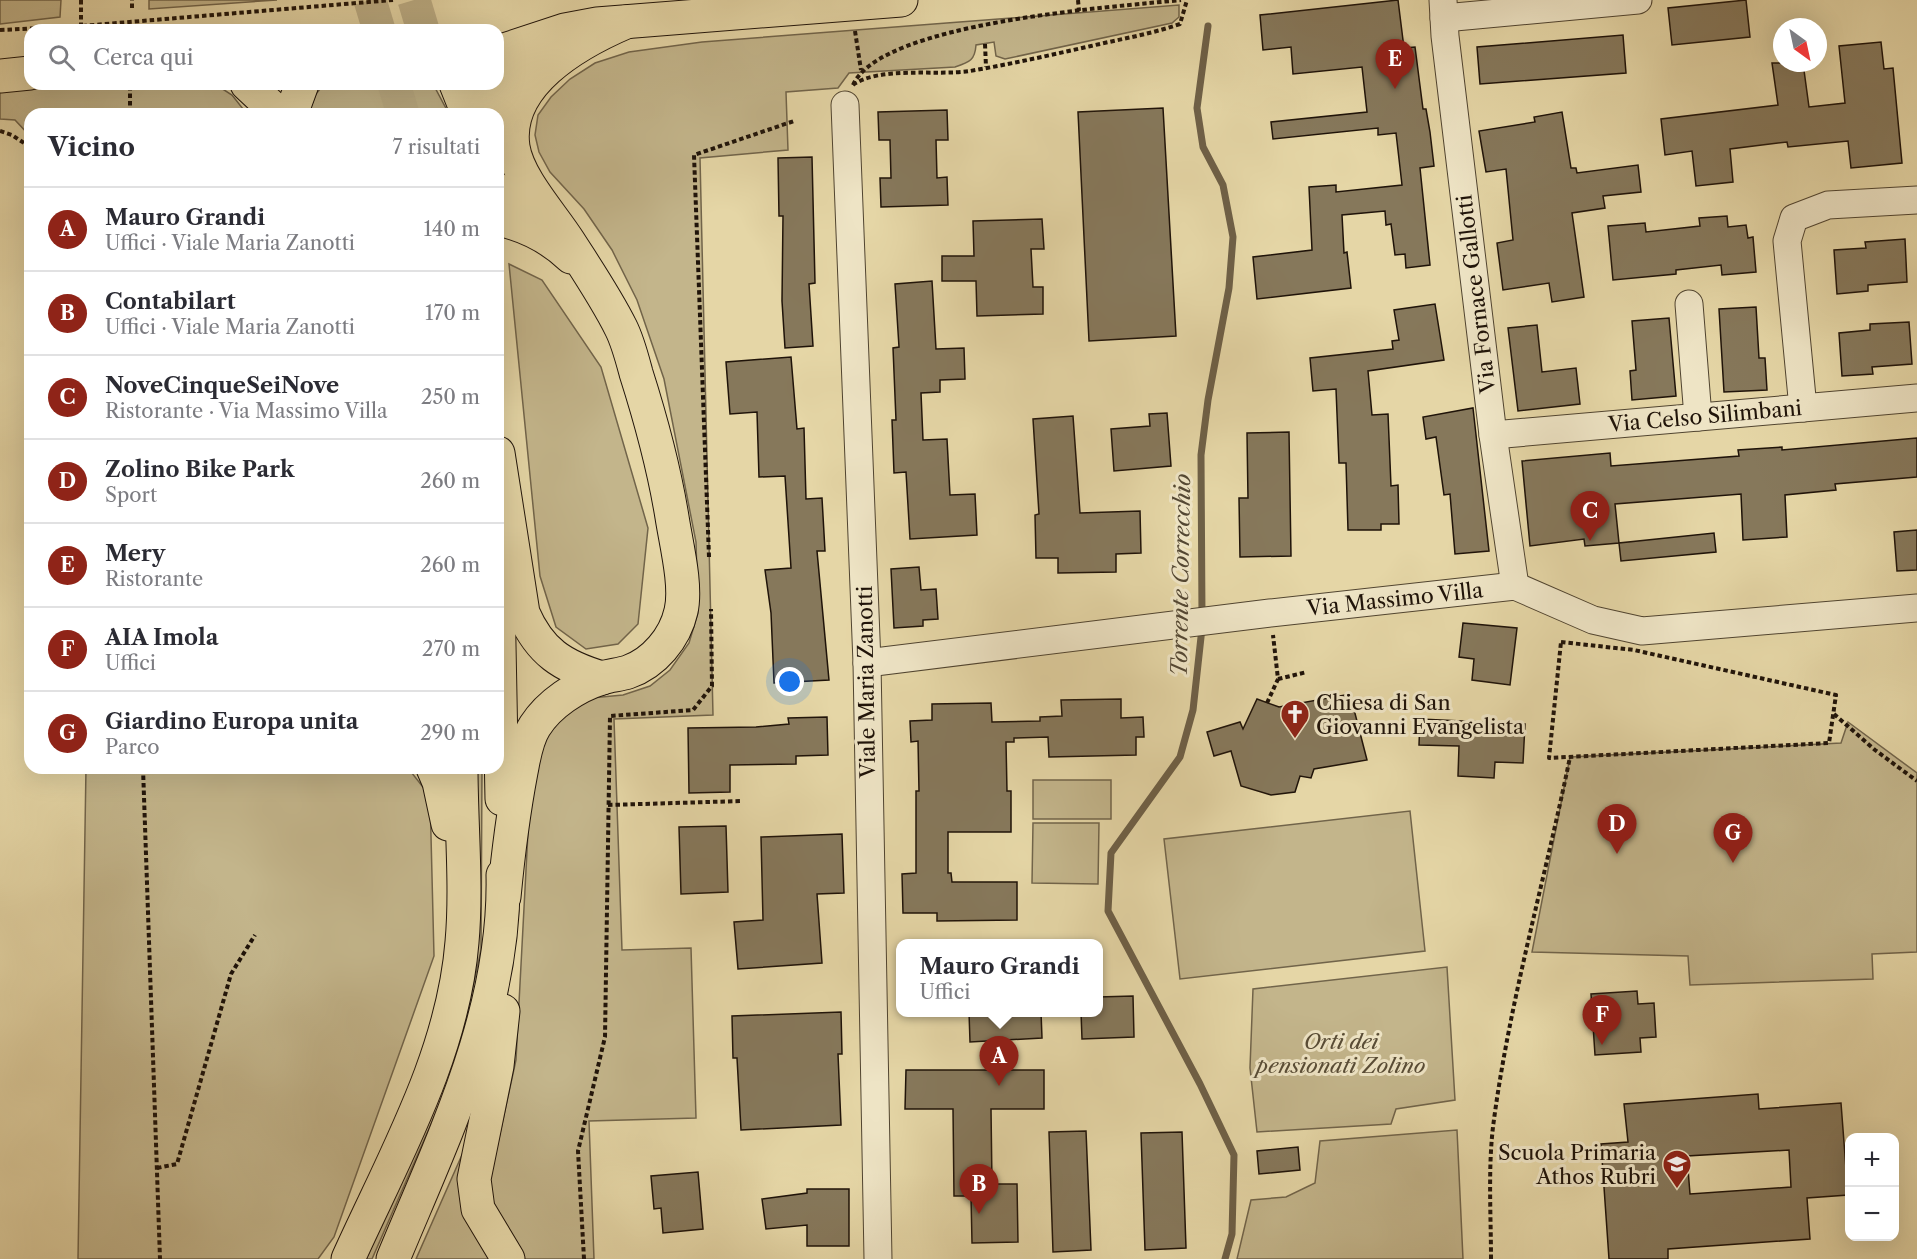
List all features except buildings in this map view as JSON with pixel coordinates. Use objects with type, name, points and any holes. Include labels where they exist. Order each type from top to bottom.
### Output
[{"type":"main road","points":[[504,50],[565,30],[626,22],[901,0]]},
{"type":"main road","points":[[393,1259],[467,1079],[489,1004],[512,817],[527,745],[533,728],[547,710],[579,687],[602,678],[627,673],[651,660],[670,638],[681,610],[681,585],[671,513],[651,420],[623,331],[525,177],[513,147],[514,119],[522,99],[538,78],[601,33],[626,22]]},
{"type":"main road","points":[[504,79],[517,64],[545,41],[565,30]]},
{"type":"main road","points":[[0,55],[24,53]]},
{"type":"main road","points":[[0,76],[24,74]]},
{"type":"main road","points":[[253,90],[273,108]]},
{"type":"main road","points":[[293,108],[300,90]]},
{"type":"main road","points":[[458,90],[466,108]]},
{"type":"main road","points":[[483,108],[495,90]]},
{"type":"main road","points":[[504,197],[535,232]]},
{"type":"main road","points":[[504,221],[535,232],[560,247],[589,275]]},
{"type":"main road","points":[[504,491],[523,613],[531,632],[557,660],[575,670],[602,678]]},
{"type":"main road","points":[[436,774],[451,838],[462,942]]},
{"type":"main road","points":[[348,1259],[429,1084],[449,1016],[462,942],[461,774]]},
{"type":"main road","points":[[501,774],[503,1011],[497,1066],[474,1179],[478,1209],[508,1259]]},
{"type":"main road","points":[[335,1259],[373,1203]]},
{"type":"street","points":[[1444,9],[1646,4]]},
{"type":"street","name":"Via Fornace Gallotti","points":[[1444,9],[1492,435],[1515,586]]},
{"type":"street","name":"Viale Maria Zanotti","points":[[849,95],[867,663],[878,1259]]},
{"type":"street","points":[[1803,408],[1787,241],[1794,218],[1828,205],[1917,200]]},
{"type":"street","points":[[1689,304],[1698,417]]},
{"type":"street","name":"Via Celso Silimbani","points":[[1492,435],[1917,398]]},
{"type":"street","name":"Via Massimo Villa","points":[[867,663],[1227,618],[1515,586],[1593,620],[1642,631],[1917,608]]},
{"type":"path","points":[[81,0],[81,24]]},
{"type":"path","points":[[132,0],[132,8]]},
{"type":"path","points":[[105,24],[393,0]]},
{"type":"path","points":[[1078,0],[1079,11]]},
{"type":"path","points":[[849,95],[861,70],[874,59],[938,36],[998,22],[1181,0]]},
{"type":"path","points":[[849,95],[863,77],[945,74],[1018,63],[1168,28],[1180,24],[1187,0]]},
{"type":"path","points":[[0,30],[24,29]]},
{"type":"path","points":[[855,31],[861,70]]},
{"type":"path","points":[[985,44],[986,67]]},
{"type":"path","points":[[130,90],[130,108]]},
{"type":"path","points":[[0,131],[24,143]]},
{"type":"path","points":[[1267,703],[1278,679],[1272,631]]},
{"type":"path","points":[[1590,644],[1561,642],[1549,758],[1829,743],[1836,695],[1634,650]]},
{"type":"path","points":[[1278,679],[1307,672]]},
{"type":"path","points":[[1833,714],[1917,781]]},
{"type":"path","points":[[1491,1259],[1493,1130],[1506,1037],[1550,854],[1569,757]]},
{"type":"path","points":[[143,774],[160,1259]]},
{"type":"path","points":[[608,806],[742,801]]},
{"type":"path","points":[[157,1168],[177,1164],[231,974],[255,935]]},
{"type":"green space","points":[[0,0],[61,0],[60,17],[0,24]]},
{"type":"green space","points":[[149,0],[277,0],[149,9]]},
{"type":"green space","points":[[1179,5],[1179,17],[1172,23],[1005,59],[996,56],[994,42],[976,45],[971,60],[955,67],[849,73],[838,88],[786,92],[788,150],[700,158],[713,715],[614,719],[622,950],[691,948],[696,1118],[589,1121],[594,1259],[522,1259],[495,1208],[489,1184],[516,1060],[530,794],[537,750],[552,723],[591,698],[623,695],[650,686],[670,670],[689,643],[698,613],[696,542],[664,379],[637,300],[612,250],[584,209],[550,172],[539,152],[535,135],[538,115],[551,97],[570,79],[595,63],[629,52],[702,42]]},
{"type":"green space","points":[[0,89],[224,90],[232,95],[242,108],[24,108],[24,130],[15,120],[0,119]]},
{"type":"green space","points":[[319,90],[436,90],[446,108],[310,108]]},
{"type":"green space","points":[[509,264],[542,280],[601,367],[648,528],[638,624],[618,644],[586,649],[556,627],[540,576]]},
{"type":"green space","points":[[1848,722],[1917,773],[1917,952],[1872,954],[1873,979],[1690,985],[1688,956],[1532,952],[1570,757],[1841,743]]},
{"type":"green space","points":[[86,774],[413,774],[430,796],[434,956],[334,1237],[318,1259],[78,1259]]},
{"type":"green space","points":[[471,774],[482,774],[481,950],[467,1015],[446,1090],[372,1259],[362,1259],[437,1087]]},
{"type":"green space","points":[[1033,780],[1111,780],[1111,819],[1033,819]]},
{"type":"green space","points":[[1410,811],[1425,951],[1180,979],[1164,839]]},
{"type":"green space","points":[[1033,823],[1099,823],[1098,884],[1032,883]]},
{"type":"green space","name":"Orti dei pensionati Zolino","points":[[1447,967],[1455,1100],[1396,1109],[1391,1124],[1257,1132],[1250,1068],[1253,989]]},
{"type":"green space","name":"Orti dei pensionati Zolino","points":[[1457,1130],[1463,1259],[1237,1259],[1251,1200],[1286,1197],[1315,1183],[1320,1141]]},
{"type":"green space","points":[[465,1148],[461,1182],[463,1207],[473,1230],[492,1259],[416,1259]]},
{"type":"waterway","name":"Torrente Correcchio","points":[[1202,617],[1201,455],[1208,400],[1229,288],[1233,237],[1223,185],[1203,147],[1197,108],[1208,26]]},
{"type":"waterway","name":"Torrente Correcchio","points":[[1202,628],[1193,710],[1180,757],[1111,853],[1108,911],[1200,1084],[1234,1155],[1232,1234],[1225,1259]]},
{"type":"tunnel","points":[[370,0],[377,24]]},
{"type":"tunnel","points":[[414,0],[421,24]]},
{"type":"tunnel","points":[[396,90],[401,108]]},
{"type":"place","name":"Mery","points":[[1395,89]]},
{"type":"place","name":"NoveCinqueSeiNove","points":[[1590,541]]},
{"type":"place","name":"Chiesa di San Giovanni Evangelista","points":[[1295,740]]},
{"type":"place","name":"Zolino Bike Park","points":[[1617,854]]},
{"type":"place","name":"Giardino Europa unita","points":[[1733,863]]},
{"type":"place","name":"AIA Imola","points":[[1602,1045]]},
{"type":"place","name":"Mauro Grandi","points":[[999,1086]]},
{"type":"place","name":"Scuola Primaria Athos Rubri","points":[[1677,1190]]},
{"type":"place","name":"Contabilart","points":[[979,1214]]}]
